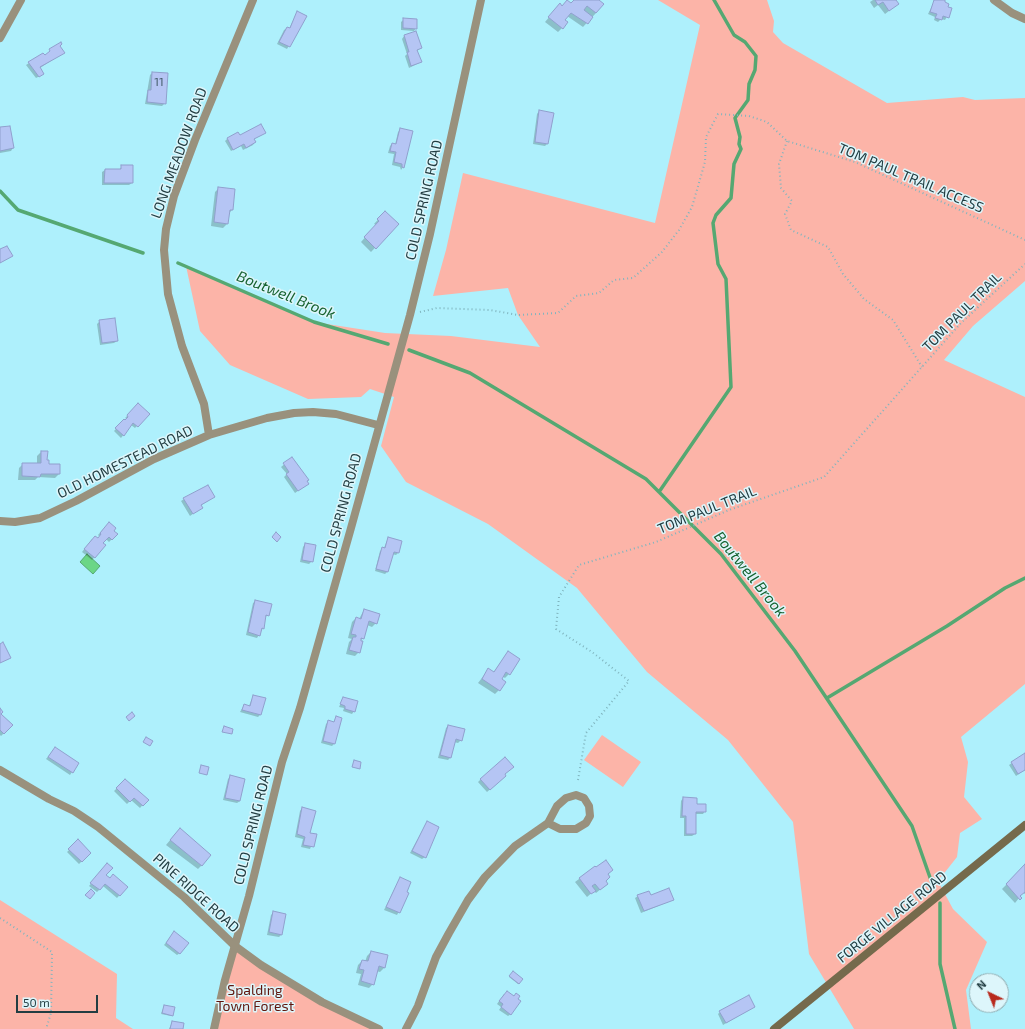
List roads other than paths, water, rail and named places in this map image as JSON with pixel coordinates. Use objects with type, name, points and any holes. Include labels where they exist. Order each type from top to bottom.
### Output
[{"type":"main road","name":"FORGE VILLAGE ROAD","points":[[774,1029],[1025,825]]},
{"type":"street","points":[[0,38],[21,0]]},
{"type":"street","name":"LONG MEADOW ROAD","points":[[209,435],[204,404],[182,346],[168,294],[164,250],[166,229],[174,196],[195,140],[253,0]]},
{"type":"street","name":"COLD SPRING ROAD","points":[[214,1029],[225,980],[251,888],[282,762],[300,708],[352,528],[378,425],[410,315],[430,234],[481,0]]},
{"type":"street","points":[[994,0],[1012,13],[1025,19]]},
{"type":"street","name":"OLD HOMESTEAD ROAD","points":[[0,521],[15,522],[40,518],[76,501],[154,459],[209,435],[267,418],[300,413],[336,414],[378,425]]},
{"type":"street","name":"PINE RIDGE ROAD","points":[[0,770],[49,800],[74,811],[98,827],[184,897],[235,946],[289,984],[345,1014],[379,1029]]},
{"type":"street","points":[[406,1029],[418,1006],[436,957],[472,894],[503,856],[548,823],[557,806],[566,798],[576,795],[584,798],[589,806],[590,816],[586,823],[576,829],[560,829],[548,823]]},
{"type":"waterway","points":[[659,492],[731,387],[726,279],[718,264],[713,223],[716,215],[731,198],[734,164],[741,149],[739,144],[740,137],[735,118],[748,100],[749,84],[755,70],[756,56],[745,42],[734,35],[714,0]]},
{"type":"waterway","name":"Boutwell Brook","points":[[0,191],[18,210],[143,253]]},
{"type":"waterway","name":"Boutwell Brook","points":[[178,263],[314,322],[388,344]]},
{"type":"waterway","name":"Boutwell Brook","points":[[409,350],[470,373],[646,479],[721,554],[795,651],[912,826],[933,886]]},
{"type":"waterway","points":[[827,698],[947,626],[1005,588],[1025,578]]},
{"type":"waterway","name":"Boutwell Brook","points":[[940,903],[940,964],[955,1029]]},
{"type":"park label","name":"Spalding Town Forest","points":[[255,998]]}]
